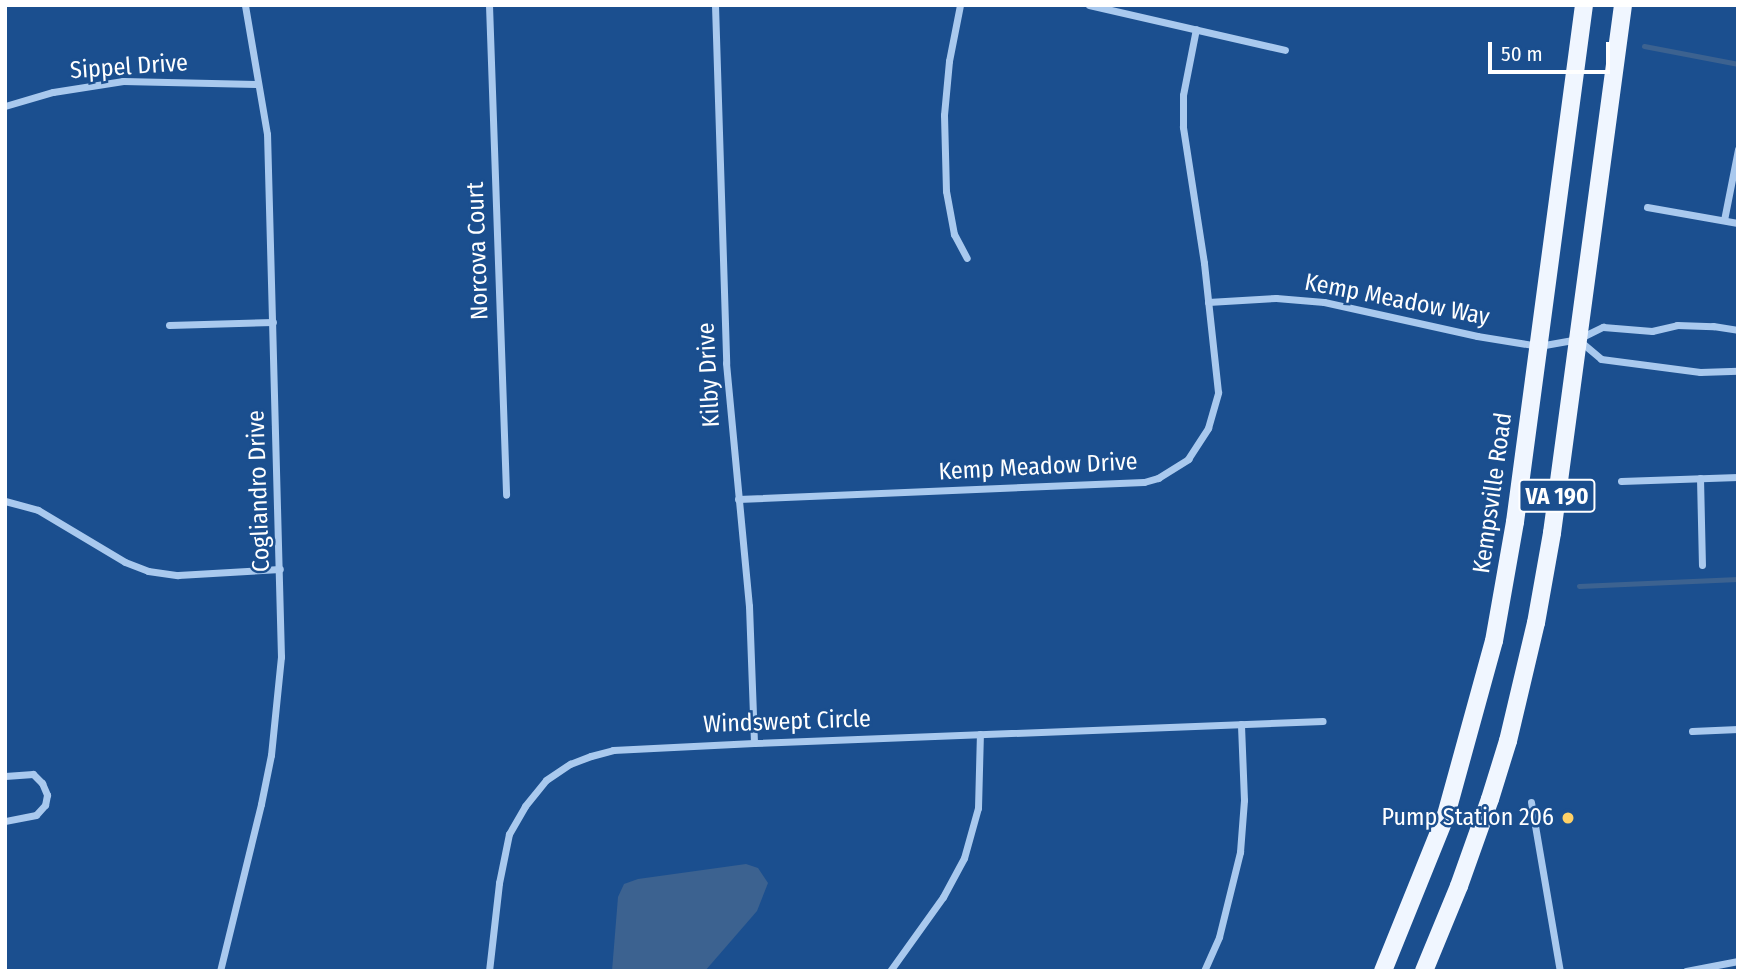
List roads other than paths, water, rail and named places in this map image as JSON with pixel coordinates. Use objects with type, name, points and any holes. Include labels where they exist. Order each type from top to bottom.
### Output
[{"type":"main road","name":"Kempsville Road","points":[[1382,971],[1446,815],[1483,687],[1506,581],[1584,5]]},
{"type":"main road","name":"VA 190","points":[[1424,971],[1483,818],[1530,653],[1549,553],[1623,5]]},
{"type":"street","name":"Cogliandro Drive","points":[[220,971],[271,755],[281,657],[267,134],[245,5]]},
{"type":"street","name":"Norcova Court","points":[[489,5],[506,495]]},
{"type":"street","name":"Kilby Drive","points":[[715,5],[726,363],[749,606],[754,743]]},
{"type":"street","points":[[960,5],[949,61],[944,115],[946,191],[954,234],[967,258]]},
{"type":"street","points":[[1089,5],[1285,50]]},
{"type":"street","name":"Kemp Meadow Drive","points":[[738,499],[1087,485],[1158,478],[1188,459],[1202,441],[1214,415],[1218,392],[1183,127],[1184,85],[1196,29]]},
{"type":"street","name":"Sippel Drive","points":[[5,106],[53,92],[123,81],[257,84]]},
{"type":"street","points":[[1724,220],[1738,149]]},
{"type":"street","points":[[1647,207],[1738,223]]},
{"type":"street","name":"Kemp Meadow Way","points":[[1208,302],[1276,298],[1324,302],[1477,336],[1539,346],[1578,339],[1603,327],[1652,331],[1677,326],[1713,326],[1738,330]]},
{"type":"street","points":[[169,325],[273,322]]},
{"type":"street","points":[[1578,339],[1601,359],[1700,372],[1738,371]]},
{"type":"street","points":[[1621,481],[1738,477]]},
{"type":"street","points":[[1700,478],[1702,565]]},
{"type":"street","points":[[5,501],[38,510],[125,562],[148,571],[178,575],[280,569]]},
{"type":"street","name":"Windswept Circle","points":[[489,971],[499,883],[509,834],[525,806],[547,780],[570,764],[613,750],[1323,720]]},
{"type":"street","points":[[1204,971],[1219,937],[1240,852],[1244,800],[1241,724]]},
{"type":"street","points":[[1692,731],[1738,729]]},
{"type":"street","points":[[890,971],[943,897],[964,858],[978,808],[980,734]]},
{"type":"street","points":[[5,776],[33,774],[42,783],[47,795],[45,805],[36,815],[5,821]]},
{"type":"street","points":[[1531,802],[1560,971]]},
{"type":"street","points":[[1686,971],[1738,961]]},
{"type":"water","points":[[746,864],[758,868],[768,883],[757,911],[705,971],[612,971],[618,897],[624,884],[638,879]]},
{"type":"waterway","points":[[1644,46],[1738,64]]},
{"type":"waterway","points":[[1579,586],[1738,579]]},
{"type":"place","name":"Pump Station 206","points":[[1568,818]]}]
